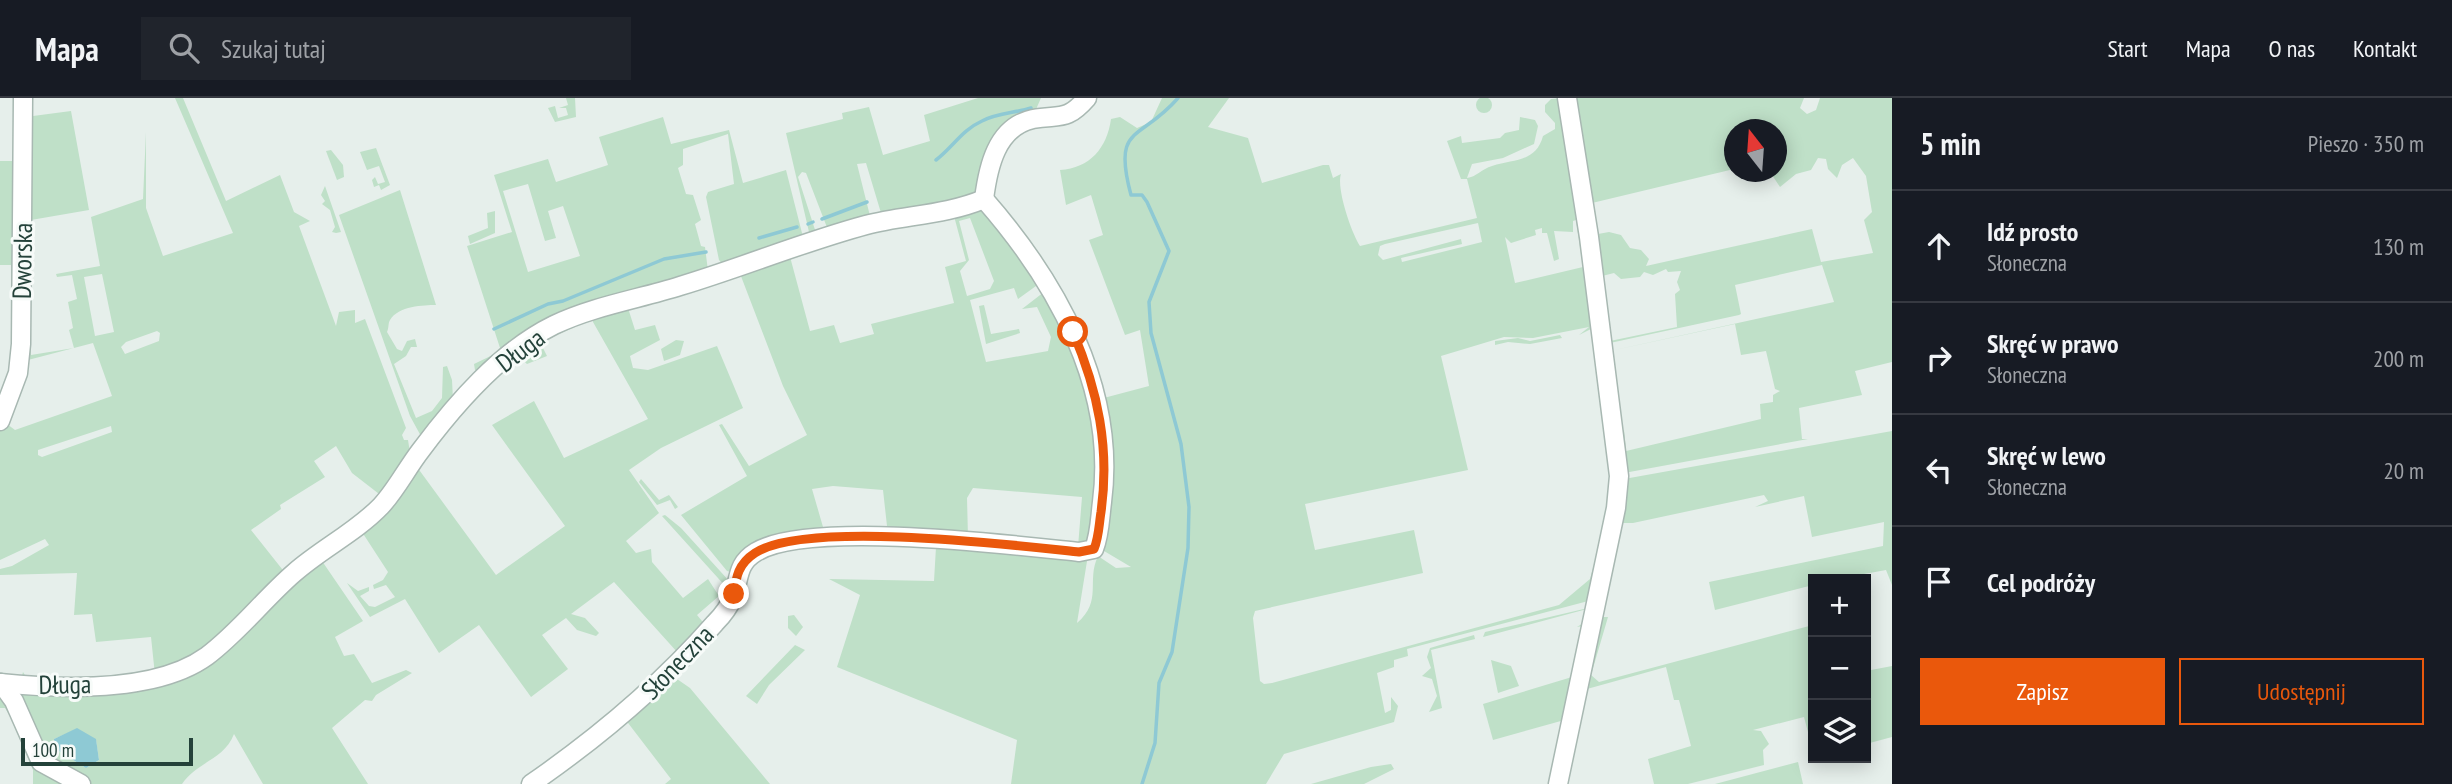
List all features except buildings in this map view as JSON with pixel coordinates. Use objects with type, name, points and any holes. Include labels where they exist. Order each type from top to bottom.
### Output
[{"type":"street","name":"Dworska","points":[[0,421],[18,373],[21,344],[23,98]]},
{"type":"street","points":[[984,199],[993,154],[1018,125],[1033,119],[1064,117],[1087,98]]},
{"type":"street","points":[[1558,784],[1616,508],[1619,476],[1589,237],[1567,98]]},
{"type":"street","name":"Długa","points":[[1,683],[74,686],[145,681],[172,675],[207,656],[294,572],[381,506],[422,448],[472,390],[500,363],[555,325],[598,309],[705,279],[801,244],[870,224],[920,216],[984,199]]},
{"type":"street","name":"Słoneczna","points":[[531,784],[628,712],[686,655],[730,603],[741,566],[766,548],[836,538],[932,539],[1079,552],[1094,549],[1105,462],[1100,411],[1092,384],[1073,332],[1033,259],[984,199]]},
{"type":"street","points":[[1,683],[14,701],[41,762],[81,784]]},
{"type":"green space","points":[[1484,97],[1490,99],[1490,111],[1484,113],[1478,111],[1476,105],[1478,99]]},
{"type":"green space","points":[[32,98],[33,116],[71,111],[89,210],[31,220],[28,266]]},
{"type":"green space","points":[[175,98],[183,98],[226,201],[280,175],[294,212],[310,221],[299,226],[336,326],[339,312],[355,310],[355,323],[365,319],[406,428],[402,435],[404,440],[408,440],[411,459],[383,497],[352,473],[336,446],[314,461],[325,477],[280,505],[281,509],[251,530],[282,569],[283,575],[262,600],[268,601],[317,561],[322,561],[363,621],[335,637],[344,656],[354,654],[372,683],[406,670],[412,673],[376,695],[372,701],[365,700],[332,728],[368,784],[263,784],[234,734],[224,750],[195,770],[182,784],[33,784],[33,770],[10,716],[5,708],[0,708],[0,692],[10,704],[33,757],[32,732],[18,696],[22,689],[152,683],[195,668],[212,649],[174,670],[152,677],[134,680],[75,684],[21,680],[23,672],[26,677],[58,681],[155,675],[151,637],[96,642],[92,614],[74,615],[77,573],[0,575],[0,569],[12,566],[49,545],[45,539],[0,560],[0,431],[14,400],[25,361],[27,366],[20,396],[7,424],[15,430],[112,396],[93,343],[74,348],[69,330],[73,328],[68,302],[77,299],[72,275],[57,277],[56,274],[100,266],[91,217],[143,199],[146,132],[146,208],[163,256],[233,233]],"holes":[[[102,274],[114,332],[95,336],[84,277]],[[157,331],[160,333],[159,341],[125,354],[121,347],[126,342]],[[111,426],[112,432],[42,457],[38,455],[38,450]],[[77,729],[96,740],[99,760],[86,768],[54,748],[54,739]]]},
{"type":"green space","points":[[566,98],[575,98],[576,117],[555,122],[548,108],[555,106],[558,118],[568,115],[566,108],[559,108],[568,105]]},
{"type":"green space","points":[[978,98],[1041,98],[1033,116],[1018,124],[969,200],[881,213],[866,163],[857,164],[870,216],[828,230],[806,173],[802,172],[798,177],[816,233],[809,232],[786,133],[843,119],[842,113],[869,107],[883,155],[930,141],[924,115]]},
{"type":"green space","points":[[1162,98],[1229,98],[1208,127],[1248,138],[1262,183],[1323,165],[1329,165],[1333,178],[1341,174],[1343,200],[1360,246],[1477,218],[1467,179],[1461,179],[1447,141],[1461,136],[1462,143],[1500,138],[1505,133],[1519,130],[1520,117],[1535,120],[1538,126],[1534,144],[1503,158],[1472,164],[1467,178],[1492,166],[1523,158],[1535,151],[1543,136],[1555,129],[1555,123],[1545,112],[1545,105],[1551,99],[1562,98],[1581,210],[1575,213],[1576,219],[1582,221],[1595,327],[1579,335],[1589,327],[1533,338],[1504,337],[1441,356],[1468,470],[1305,504],[1315,550],[1414,530],[1423,573],[1255,611],[1253,618],[1260,681],[1264,684],[1272,683],[1559,605],[1590,579],[1603,533],[1592,600],[1407,649],[1408,656],[1394,660],[1394,667],[1377,673],[1385,713],[1391,710],[1391,697],[1398,706],[1394,722],[1284,754],[1266,784],[1011,784],[1017,740],[837,667],[860,595],[829,579],[934,581],[936,547],[1088,555],[1077,623],[1090,607],[1093,574],[1098,556],[1116,568],[1131,567],[1099,548],[1100,399],[1149,386],[1140,330],[1125,335],[1089,240],[1103,235],[1091,195],[1066,205],[1060,170],[1080,165],[1095,155],[1106,139],[1111,119],[1120,117],[1137,128],[1151,122]],"holes":[[[1576,220],[1583,267],[1515,283],[1505,237],[1511,243],[1536,235],[1535,230],[1542,228],[1542,233],[1547,233],[1554,261],[1559,259],[1554,231],[1573,232],[1573,221]],[[1478,223],[1482,242],[1402,262],[1401,258],[1462,244],[1461,239],[1383,260],[1378,255],[1380,246],[1385,244]]]},
{"type":"green space","points":[[1573,98],[1804,98],[1800,108],[1807,114],[1816,110],[1820,98],[1892,98],[1892,362],[1855,371],[1862,395],[1799,408],[1802,439],[1808,439],[1624,473],[1617,434],[1624,430],[1626,451],[1761,419],[1760,404],[1773,402],[1773,395],[1780,391],[1775,389],[1766,351],[1741,355],[1735,324],[1610,351],[1834,302],[1822,265],[1735,285],[1741,314],[1739,315],[1610,343],[1601,293],[1605,291],[1610,341],[1677,327],[1675,294],[1680,290],[1677,282],[1681,271],[1668,272],[1666,269],[1653,275],[1644,272],[1640,277],[1621,279],[1614,273],[1602,276],[1602,282],[1592,212],[1595,211],[1598,234],[1609,232],[1621,235],[1630,248],[1641,250],[1649,259],[1646,266],[1812,229],[1821,262],[1873,253],[1864,220],[1872,212],[1866,176],[1853,158],[1842,165],[1837,178],[1828,169],[1826,159],[1818,158],[1811,170],[1796,174],[1787,181],[1787,119],[1724,119],[1724,171],[1592,203]]},
{"type":"green space","points":[[15,108],[14,343],[11,265],[0,265],[0,161],[14,161]]},
{"type":"green space","points":[[663,117],[671,144],[729,130],[743,183],[786,170],[803,237],[724,266],[719,260],[706,197],[708,192],[734,184],[728,134],[683,149],[683,165],[678,168],[686,194],[693,195],[701,220],[695,224],[701,246],[705,247],[708,271],[597,306],[485,373],[475,370],[474,364],[501,351],[467,246],[512,232],[494,175],[548,159],[556,182],[608,165],[599,137]],"holes":[[[528,184],[545,241],[556,238],[548,211],[563,206],[580,256],[528,272],[503,191]]]},
{"type":"green space","points":[[376,148],[390,185],[381,190],[379,185],[374,187],[372,180],[375,177],[378,184],[385,182],[379,166],[367,170],[360,152]]},
{"type":"green space","points":[[331,150],[343,165],[344,177],[337,180],[326,151]]},
{"type":"green space","points":[[325,186],[341,232],[332,232],[335,227],[330,210],[322,204],[325,201],[321,195]]},
{"type":"green space","points":[[400,190],[436,305],[412,307],[399,312],[390,320],[387,332],[397,349],[402,351],[407,341],[415,339],[417,347],[411,347],[406,356],[394,364],[416,418],[432,411],[442,398],[443,367],[447,366],[452,380],[453,400],[422,438],[410,416],[339,215]]},
{"type":"green space","points":[[985,204],[1038,280],[1036,286],[1018,299],[1014,288],[970,300],[986,362],[1048,351],[1051,337],[1037,307],[1022,309],[1044,292],[1055,304],[1100,429],[1092,538],[1078,547],[1082,497],[973,488],[967,498],[968,537],[870,533],[869,527],[887,526],[883,490],[833,486],[812,489],[823,527],[853,528],[806,536],[733,573],[727,571],[681,515],[747,476],[719,425],[722,424],[749,466],[807,435],[783,386],[739,271],[789,253],[810,331],[834,325],[840,343],[874,334],[871,324],[954,303],[945,267],[966,261],[954,216]],"holes":[[[970,218],[994,281],[990,289],[967,296],[960,271],[969,260],[959,221]]]},
{"type":"green space","points":[[495,211],[495,233],[470,244],[468,236],[488,228],[487,213]]},
{"type":"green space","points":[[28,273],[31,355],[74,348],[28,360]]},
{"type":"green space","points":[[984,305],[991,334],[1019,329],[1020,333],[986,344],[979,306]]},
{"type":"green space","points":[[628,308],[635,330],[655,325],[660,340],[630,356],[633,368],[648,370],[717,346],[743,408],[661,448],[629,470],[659,513],[626,541],[636,553],[651,549],[652,562],[683,598],[708,579],[719,596],[697,615],[707,627],[678,653],[614,582],[571,614],[585,618],[599,633],[596,636],[577,630],[566,618],[542,635],[568,669],[531,697],[479,625],[439,653],[405,599],[370,617],[347,583],[358,591],[369,587],[369,591],[360,596],[369,606],[375,607],[395,597],[386,585],[374,589],[373,585],[383,580],[388,572],[362,532],[417,467],[496,575],[565,526],[492,425],[534,401],[564,458],[648,419],[593,322],[592,314]]},
{"type":"green space","points":[[571,322],[575,327],[540,342],[547,356],[527,364],[518,355]]},
{"type":"green space","points":[[1560,335],[1562,338],[1530,344],[1508,342],[1495,345],[1495,341],[1518,338],[1530,341]]},
{"type":"green space","points":[[676,340],[684,341],[680,355],[664,361],[661,349]]},
{"type":"green space","points":[[1892,431],[1892,585],[1886,570],[1864,574],[1808,574],[1808,586],[1715,610],[1709,582],[1883,546],[1884,522],[1812,537],[1804,496],[1755,507],[1768,501],[1764,495],[1633,523],[1619,523],[1624,479]]},
{"type":"green space","points":[[641,479],[659,500],[669,495],[678,507],[675,509],[670,500],[657,505],[639,482]]},
{"type":"green space","points":[[665,515],[681,528],[730,582],[728,594],[725,593],[727,588],[662,516]]},
{"type":"green space","points":[[1588,608],[1588,625],[1577,627],[1585,622],[1587,609],[1483,637],[1485,632]]},
{"type":"green space","points":[[794,615],[803,627],[796,636],[788,628],[788,616]]},
{"type":"green space","points":[[1601,617],[1608,617],[1591,675],[1599,682],[1808,626],[1808,732],[1804,717],[1753,730],[1761,731],[1769,744],[1763,750],[1764,765],[1688,784],[1654,784],[1648,759],[1691,746],[1679,700],[1674,700],[1666,667],[1587,689],[1583,711],[1580,710]]},
{"type":"green space","points":[[1474,635],[1475,639],[1431,650],[1442,708],[1429,712],[1437,696],[1432,679],[1422,676],[1431,668],[1427,657],[1430,648]]},
{"type":"green space","points":[[795,645],[805,650],[769,685],[757,704],[746,696]]},
{"type":"green space","points":[[1491,660],[1511,666],[1519,686],[1498,693]]},
{"type":"green space","points":[[1892,666],[1892,737],[1871,743],[1871,700],[1871,670]]},
{"type":"green space","points":[[1572,677],[1568,719],[1493,740],[1483,704]]},
{"type":"green space","points":[[670,678],[677,679],[690,688],[770,784],[665,784],[671,779],[625,719]]},
{"type":"green space","points":[[1798,762],[1803,784],[1715,784]]},
{"type":"green space","points":[[1391,764],[1394,769],[1364,784],[1311,784],[1371,767]]},
{"type":"water","points":[[77,728],[96,739],[99,760],[86,768],[54,748],[54,739]]},
{"type":"waterway","points":[[1142,784],[1155,743],[1159,683],[1172,652],[1188,548],[1189,507],[1181,444],[1151,333],[1149,302],[1169,251],[1147,202],[1142,195],[1131,195],[1125,156],[1133,136],[1178,98]]},
{"type":"waterway","points":[[936,160],[975,125],[994,116],[1031,108]]},
{"type":"waterway","points":[[822,219],[867,202]]},
{"type":"waterway","points":[[808,224],[813,222]]},
{"type":"waterway","points":[[759,238],[797,227]]},
{"type":"waterway","points":[[494,329],[548,304],[563,301],[664,259],[706,252]]},
{"type":"route","points":[[734,594],[737,574],[748,558],[766,548],[804,540],[932,539],[1079,552],[1094,549],[1104,490],[1103,435],[1100,411],[1073,332]]}]
